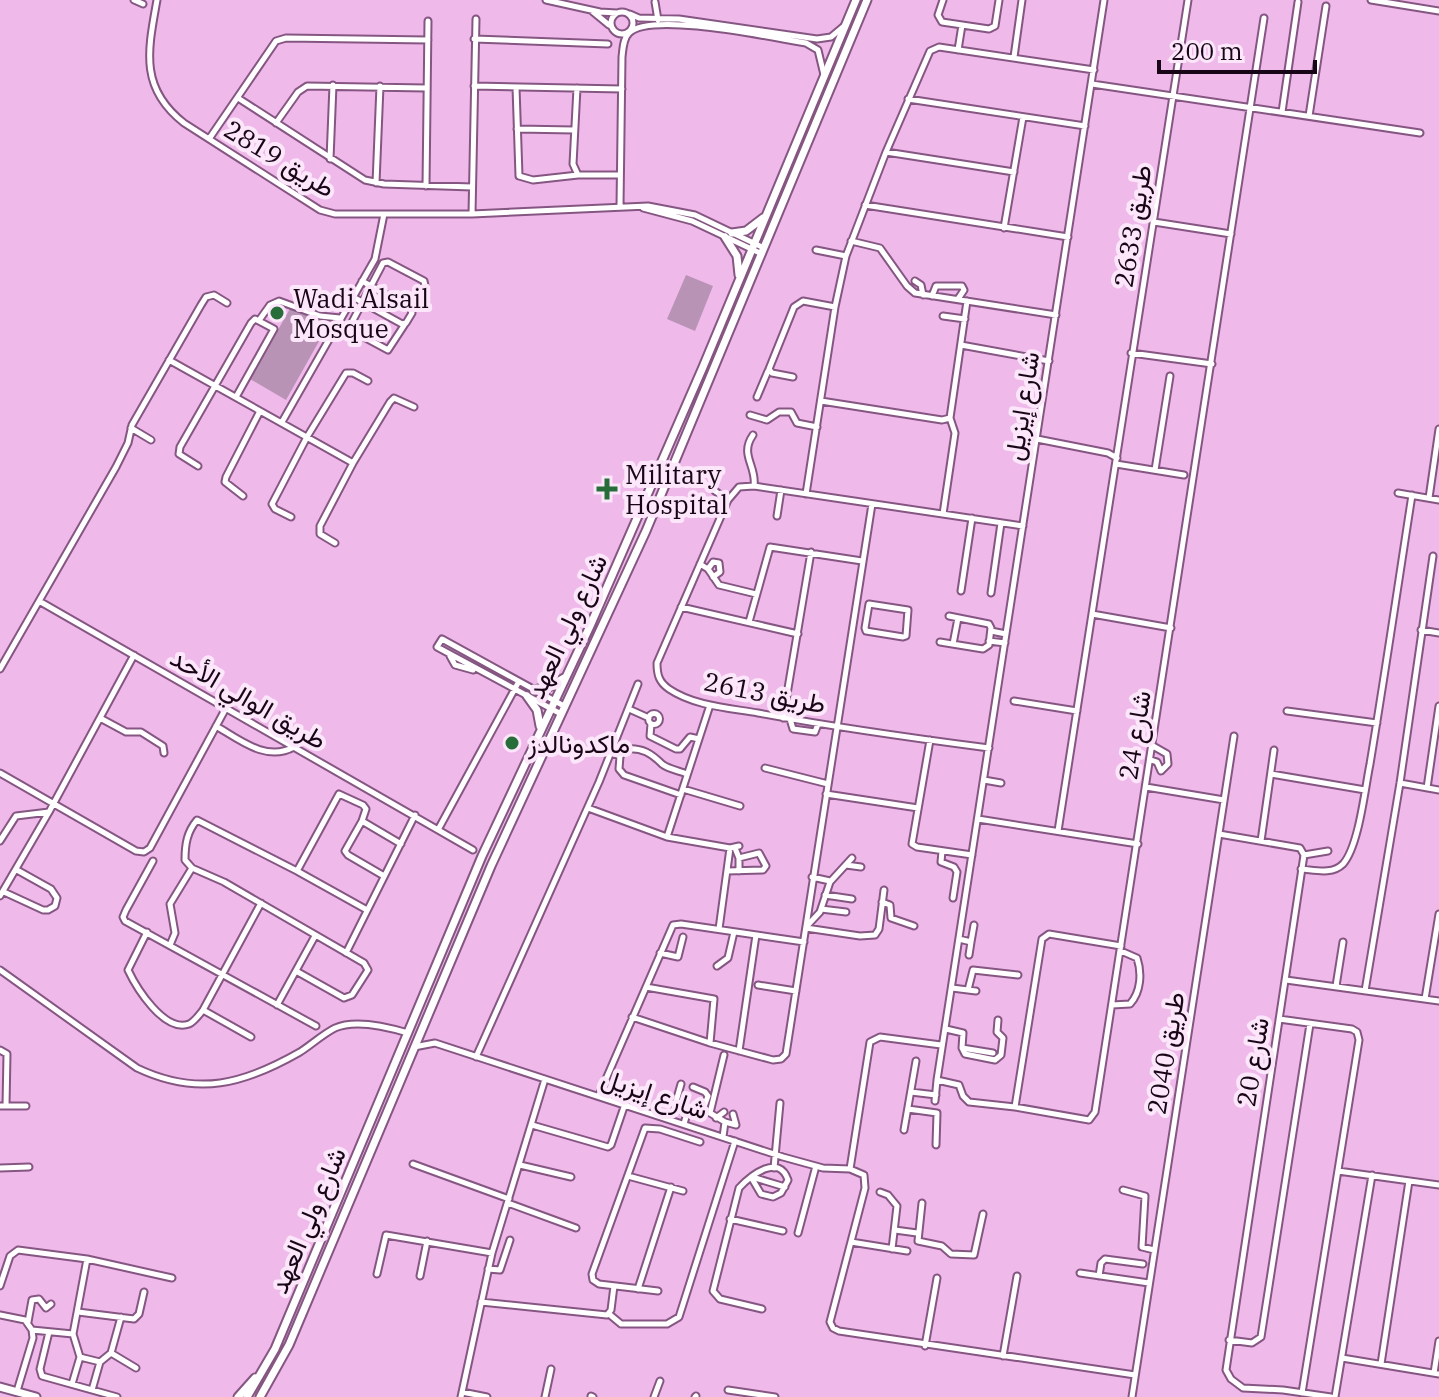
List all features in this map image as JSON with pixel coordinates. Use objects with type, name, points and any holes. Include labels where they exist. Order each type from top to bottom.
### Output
[{"type":"main road","name":"شارع ولي العهد","points":[[247,1397],[265,1367],[482,856],[540,729],[557,708],[566,676],[692,392],[739,277],[758,249],[765,217],[856,0]]},
{"type":"main road","name":"شارع ولي العهد","points":[[260,1397],[289,1345],[557,708],[646,531],[733,321],[758,249],[867,0]]},
{"type":"main road","points":[[739,277],[737,256],[729,235],[751,228],[765,217]]},
{"type":"main road","points":[[540,729],[530,693],[549,687],[566,676]]},
{"type":"main road","points":[[408,1033],[418,1037]]},
{"type":"main road","points":[[238,1397],[265,1367]]},
{"type":"main road","points":[[0,1387],[36,1397]]},
{"type":"street","points":[[134,0],[143,4]]},
{"type":"street","name":"طريق 2819","points":[[157,0],[149,57],[159,97],[175,116],[320,210],[335,214],[472,214],[638,206],[694,218],[758,249]]},
{"type":"street","points":[[546,0],[811,44],[821,58],[824,75]]},
{"type":"street","points":[[943,0],[939,19],[944,23],[993,29],[999,0]]},
{"type":"street","points":[[1014,57],[1022,0]]},
{"type":"street","name":"شارع إيزيل","points":[[911,1092],[935,1098],[1104,0]]},
{"type":"street","name":"طريق 2633","points":[[1058,831],[1188,0]]},
{"type":"street","points":[[1371,0],[1439,11]]},
{"type":"street","points":[[655,1],[658,21]]},
{"type":"street","points":[[646,19],[652,13],[655,1]]},
{"type":"street","points":[[1282,112],[1298,2]]},
{"type":"street","points":[[1309,116],[1326,6]]},
{"type":"street","points":[[588,8],[614,31],[624,35],[640,26],[679,19],[817,39],[834,36],[847,22]]},
{"type":"street","points":[[617,13],[611,20],[622,57]]},
{"type":"street","points":[[620,206],[622,57],[626,37],[634,23],[630,14]]},
{"type":"street","name":"شارع 24","points":[[1015,1107],[1089,1120],[1095,1112],[1264,18]]},
{"type":"street","points":[[472,214],[476,19]]},
{"type":"street","points":[[426,186],[428,21]]},
{"type":"street","points":[[959,50],[964,26]]},
{"type":"street","points":[[209,139],[270,47],[281,39],[428,40]]},
{"type":"street","points":[[474,39],[608,44]]},
{"type":"street","points":[[806,494],[846,256],[908,99],[932,49],[939,47],[1094,70]]},
{"type":"street","points":[[1092,84],[1420,133]]},
{"type":"street","points":[[276,123],[302,88],[333,85],[426,88]]},
{"type":"street","points":[[330,159],[333,85]]},
{"type":"street","points":[[376,183],[380,86]]},
{"type":"street","points":[[474,86],[622,89]]},
{"type":"street","points":[[516,87],[517,172],[522,179],[620,175]]},
{"type":"street","points":[[577,88],[573,164],[578,175]]},
{"type":"street","points":[[238,98],[365,180],[472,187]]},
{"type":"street","points":[[908,99],[1085,126]]},
{"type":"street","points":[[1004,228],[1023,117]]},
{"type":"street","points":[[517,129],[574,130]]},
{"type":"street","points":[[886,152],[1014,172]]},
{"type":"street","points":[[865,205],[1068,237]]},
{"type":"street","points":[[282,422],[375,259],[384,214]]},
{"type":"street","points":[[1154,222],[1231,234]]},
{"type":"street","points":[[851,241],[880,248],[910,290],[923,295],[1056,315]]},
{"type":"street","points":[[816,250],[846,256]]},
{"type":"street","points":[[385,262],[424,281],[425,286],[392,348],[385,349],[351,330],[351,322],[362,302],[385,262]]},
{"type":"street","points":[[362,281],[412,311]]},
{"type":"street","points":[[915,281],[921,285],[923,295]]},
{"type":"street","points":[[932,296],[936,286],[962,286],[964,290],[958,299]]},
{"type":"street","points":[[0,669],[116,467],[128,443],[131,428],[206,297],[214,295],[227,303]]},
{"type":"street","points":[[353,297],[405,324]]},
{"type":"street","points":[[260,319],[270,305],[279,301],[320,316],[341,318]]},
{"type":"street","points":[[757,397],[795,305],[803,301],[835,307]]},
{"type":"street","points":[[943,514],[955,433],[950,418],[967,301]]},
{"type":"street","points":[[943,316],[965,319]]},
{"type":"street","points":[[198,466],[179,454],[180,447],[251,323],[260,319],[274,329],[236,397]]},
{"type":"street","points":[[961,345],[1049,361]]},
{"type":"street","points":[[1131,353],[1212,364]]},
{"type":"street","points":[[168,360],[353,463]]},
{"type":"street","points":[[769,370],[793,377]]},
{"type":"street","points":[[291,517],[275,509],[272,504],[307,437],[346,373],[368,381]]},
{"type":"street","points":[[1155,470],[1170,376]]},
{"type":"street","points":[[335,543],[320,534],[320,526],[353,463],[394,398],[414,407]]},
{"type":"street","points":[[821,401],[942,420],[950,418]]},
{"type":"street","points":[[243,496],[229,487],[226,477],[260,411]]},
{"type":"street","points":[[750,415],[767,420],[779,412],[791,412],[797,423],[817,427]]},
{"type":"street","points":[[131,428],[151,440]]},
{"type":"street","points":[[1429,498],[1439,429]]},
{"type":"street","points":[[753,435],[746,456],[755,474],[754,486],[1023,526]]},
{"type":"street","points":[[1037,439],[1108,453],[1116,461],[1184,475]]},
{"type":"street","name":"طريق 2613","points":[[754,486],[735,489],[728,500],[657,663],[661,682],[670,690],[710,705],[989,748]]},
{"type":"street","points":[[777,516],[781,490]]},
{"type":"street","points":[[715,491],[728,500]]},
{"type":"street","points":[[1398,493],[1439,500]]},
{"type":"street","points":[[1301,869],[1329,871],[1343,863],[1357,829],[1377,723],[1412,495]]},
{"type":"street","points":[[632,1017],[739,1051],[776,1060],[785,1056],[872,504]]},
{"type":"street","points":[[961,591],[972,518]]},
{"type":"street","points":[[991,593],[1001,523]]},
{"type":"street","points":[[749,622],[770,547],[862,561]]},
{"type":"street","points":[[787,719],[811,552]]},
{"type":"street","points":[[1365,991],[1400,783],[1433,556]]},
{"type":"street","points":[[708,569],[713,562],[719,563],[720,572],[713,577]]},
{"type":"street","points":[[700,564],[724,588],[756,594]]},
{"type":"street","name":"طريق الوالي الأحد","points":[[39,601],[473,850]]},
{"type":"street","points":[[870,604],[908,610],[906,636],[866,631],[866,617],[870,604]]},
{"type":"street","points":[[681,607],[798,634]]},
{"type":"street","points":[[1092,614],[1171,628]]},
{"type":"street","points":[[854,615],[866,617]]},
{"type":"street","points":[[940,642],[983,649],[988,647],[991,631],[988,624],[949,616]]},
{"type":"street","points":[[953,644],[958,618]]},
{"type":"street","points":[[1421,630],[1439,633]]},
{"type":"street","points":[[991,631],[1006,634]]},
{"type":"street","points":[[530,693],[515,690],[437,647],[442,639],[557,708]]},
{"type":"street","points":[[989,641],[1005,643]]},
{"type":"street","points":[[17,870],[53,890],[57,898],[55,906],[43,910],[2,894],[134,655]]},
{"type":"street","points":[[439,828],[518,683]]},
{"type":"street","points":[[476,1057],[588,808],[638,684]]},
{"type":"street","points":[[1014,701],[1077,711]]},
{"type":"street","points":[[667,837],[710,705]]},
{"type":"street","points":[[1427,788],[1439,706]]},
{"type":"street","points":[[0,773],[136,851],[146,851],[226,708]]},
{"type":"street","points":[[629,709],[650,721],[650,736],[678,749],[691,737],[699,739]]},
{"type":"street","points":[[1287,711],[1377,723]]},
{"type":"street","points":[[100,718],[127,733],[141,732],[162,745],[164,753]]},
{"type":"street","points":[[216,726],[261,750],[279,753],[294,747]]},
{"type":"street","name":"طريق 2040","points":[[1132,1397],[1234,736]]},
{"type":"street","points":[[930,740],[912,844],[972,855]]},
{"type":"street","points":[[1151,760],[1157,762],[1161,771],[1168,764],[1167,754],[1153,746]]},
{"type":"street","points":[[687,774],[664,766],[657,756],[641,750],[626,749],[620,756],[619,769],[624,775],[740,806]]},
{"type":"street","points":[[1261,841],[1274,750]]},
{"type":"street","points":[[611,753],[620,756]]},
{"type":"street","points":[[765,768],[828,784]]},
{"type":"street","points":[[1271,774],[1365,790]]},
{"type":"street","points":[[984,780],[1001,783]]},
{"type":"street","points":[[1400,783],[1439,790]]},
{"type":"street","points":[[1146,787],[1224,800]]},
{"type":"street","points":[[297,871],[339,794],[366,809],[346,853],[384,876]]},
{"type":"street","points":[[826,794],[918,808]]},
{"type":"street","points":[[588,808],[667,837],[735,847]]},
{"type":"street","points":[[0,841],[14,817],[49,812]]},
{"type":"street","points":[[346,953],[415,815]]},
{"type":"street","points":[[978,819],[1138,844]]},
{"type":"street","points":[[296,971],[348,998],[368,970],[364,963],[261,903],[192,868],[185,860],[185,845],[197,820],[367,910]]},
{"type":"street","points":[[362,821],[401,844]]},
{"type":"street","points":[[1219,834],[1300,848],[1304,855],[1328,851]]},
{"type":"street","points":[[735,847],[739,871]]},
{"type":"street","points":[[719,929],[727,871],[735,847]]},
{"type":"street","points":[[942,851],[941,862],[956,869],[953,898]]},
{"type":"street","points":[[727,871],[763,870],[766,866],[759,853],[739,858]]},
{"type":"street","name":"شارع 20","points":[[1302,1393],[1243,1388],[1231,1379],[1226,1365],[1304,855]]},
{"type":"street","points":[[806,928],[821,909],[831,881],[852,858]]},
{"type":"street","points":[[153,861],[123,917],[125,921],[316,1026]]},
{"type":"street","points":[[846,865],[861,867]]},
{"type":"street","points":[[170,945],[175,933],[170,904],[192,868]]},
{"type":"street","points":[[812,877],[831,881]]},
{"type":"street","points":[[956,882],[968,884]]},
{"type":"street","points":[[806,928],[860,936],[875,935],[879,929],[884,890]]},
{"type":"street","points":[[825,895],[852,899]]},
{"type":"street","points":[[882,902],[890,905],[891,918],[914,926]]},
{"type":"street","points":[[147,932],[128,970],[156,1013],[183,1025],[189,1024],[203,1010],[261,903]]},
{"type":"street","points":[[821,909],[846,912]]},
{"type":"street","points":[[1425,999],[1437,946],[1439,914]]},
{"type":"street","points":[[599,1095],[660,953],[676,924],[804,942]]},
{"type":"street","points":[[969,955],[974,925]]},
{"type":"street","points":[[717,966],[728,958],[734,932]]},
{"type":"street","points":[[937,1080],[959,1085],[969,1102],[1015,1107],[1042,939],[1049,934],[1121,948],[1137,958],[1139,981],[1134,1000],[1130,1004],[1112,1005]]},
{"type":"street","points":[[739,1051],[756,935]]},
{"type":"street","points":[[277,1005],[315,936]]},
{"type":"street","points":[[660,953],[678,957],[683,937]]},
{"type":"street","points":[[959,939],[971,942]]},
{"type":"street","points":[[1336,986],[1343,942]]},
{"type":"street","points":[[0,970],[137,1068],[158,1078],[227,1084],[265,1071],[336,1027],[370,1025],[408,1033]]},
{"type":"street","points":[[952,988],[972,990],[973,970],[1018,975]]},
{"type":"street","points":[[1286,980],[1439,1001]]},
{"type":"street","points":[[758,985],[796,991]]},
{"type":"street","points":[[646,987],[714,999],[710,1043]]},
{"type":"street","points":[[203,1010],[251,1037]]},
{"type":"street","points":[[1279,1019],[1352,1029],[1357,1032],[1359,1040],[1302,1393],[1333,1397],[1372,1175]]},
{"type":"street","points":[[946,1029],[961,1031],[962,1048],[968,1055],[989,1060],[999,1058],[1003,1038],[997,1032],[998,1020]]},
{"type":"street","points":[[424,1023],[426,1033],[435,1043]]},
{"type":"street","points":[[1229,1340],[1252,1343],[1261,1337],[1310,1024]]},
{"type":"street","points":[[850,1169],[870,1042],[880,1037],[941,1045]]},
{"type":"street","points":[[413,1048],[435,1043]]},
{"type":"street","name":"شارع إيزيل","points":[[435,1043],[780,1156],[833,1170],[850,1169],[864,1175],[865,1188],[851,1242]]},
{"type":"street","points":[[962,1048],[993,1053]]},
{"type":"street","points":[[0,1050],[7,1054],[3,1106],[26,1106]]},
{"type":"street","points":[[724,1055],[710,1110],[712,1116],[736,1125],[733,1114]]},
{"type":"street","points":[[904,1130],[916,1061]]},
{"type":"street","points":[[487,1397],[462,1395],[492,1253],[545,1079]]},
{"type":"street","points":[[681,1084],[675,1108],[701,1115],[708,1096],[693,1087]]},
{"type":"street","points":[[778,1168],[780,1103]]},
{"type":"street","points":[[532,1125],[608,1147],[625,1104]]},
{"type":"street","points":[[908,1109],[937,1113],[936,1145]]},
{"type":"street","points":[[716,1118],[724,1112]]},
{"type":"street","points":[[684,1124],[687,1113]]},
{"type":"street","points":[[660,1129],[665,1117]]},
{"type":"street","points":[[723,1137],[725,1122]]},
{"type":"street","points":[[658,1291],[596,1284],[592,1274],[645,1128],[660,1129],[700,1142]]},
{"type":"street","points":[[481,1302],[609,1314],[621,1324],[667,1324],[677,1320],[682,1313],[735,1141]]},
{"type":"street","points":[[413,1164],[576,1228]]},
{"type":"street","points":[[520,1165],[571,1177]]},
{"type":"street","points":[[798,1233],[816,1166]]},
{"type":"street","points":[[0,1168],[29,1167]]},
{"type":"street","points":[[751,1177],[757,1189],[766,1196],[776,1196],[785,1187],[787,1177],[778,1168],[764,1168],[751,1177],[737,1190],[714,1294],[720,1299],[762,1309]]},
{"type":"street","points":[[1338,1171],[1439,1185]]},
{"type":"street","points":[[628,1176],[683,1191]]},
{"type":"street","points":[[751,1177],[785,1187]]},
{"type":"street","points":[[1381,1364],[1409,1181]]},
{"type":"street","points":[[638,1289],[671,1187]]},
{"type":"street","points":[[1123,1190],[1145,1196],[1142,1249],[1154,1250]]},
{"type":"street","points":[[880,1192],[888,1195],[897,1206],[892,1249]]},
{"type":"street","points":[[922,1203],[917,1233],[920,1242],[942,1246],[951,1254],[974,1255],[983,1214]]},
{"type":"street","points":[[1145,1213],[1160,1215]]},
{"type":"street","points":[[730,1219],[783,1231]]},
{"type":"street","points":[[1143,1229],[1157,1231]]},
{"type":"street","points":[[894,1230],[917,1233]]},
{"type":"street","points":[[377,1274],[385,1235],[492,1253]]},
{"type":"street","points":[[488,1269],[500,1270],[510,1240]]},
{"type":"street","points":[[420,1276],[427,1241]]},
{"type":"street","points":[[907,1251],[851,1242],[830,1322],[839,1331],[1135,1375]]},
{"type":"street","points":[[0,1286],[10,1256],[15,1251],[87,1259],[172,1278]]},
{"type":"street","points":[[72,1384],[80,1357],[73,1334],[87,1259]]},
{"type":"street","points":[[1099,1276],[1103,1260],[1143,1264]]},
{"type":"street","points":[[1080,1273],[1149,1283]]},
{"type":"street","points":[[1003,1356],[1017,1276]]},
{"type":"street","points":[[925,1346],[937,1278]]},
{"type":"street","points":[[609,1314],[614,1286]]},
{"type":"street","points":[[78,1312],[137,1317],[144,1292]]},
{"type":"street","points":[[28,1323],[32,1300],[39,1299],[46,1308],[51,1304]]},
{"type":"street","points":[[0,1315],[19,1318],[28,1323],[32,1330],[33,1338],[17,1391]]},
{"type":"street","points":[[92,1390],[100,1362],[111,1353],[121,1317]]},
{"type":"street","points":[[32,1330],[73,1334]]},
{"type":"street","points":[[49,1332],[40,1373],[42,1376],[117,1397]]},
{"type":"street","points":[[1342,1358],[1437,1374],[1439,1341]]},
{"type":"street","points":[[111,1353],[136,1368]]},
{"type":"street","points":[[80,1357],[100,1362]]},
{"type":"street","points":[[545,1397],[551,1369]]},
{"type":"street","points":[[654,1397],[660,1381]]},
{"type":"street","points":[[78,1397],[80,1386]]},
{"type":"street","points":[[728,1390],[775,1397]]},
{"type":"shaded area","points":[[686,275],[713,286],[695,331],[667,319]]},
{"type":"shaded area","points":[[291,307],[327,327],[286,400],[250,379]]},
{"type":"place","name":"Wadi Alsail Mosque","points":[[277,313]]},
{"type":"place","name":"Military Hospital","points":[[607,489]]},
{"type":"place","name":"ماكدونالدز","points":[[512,743]]}]
